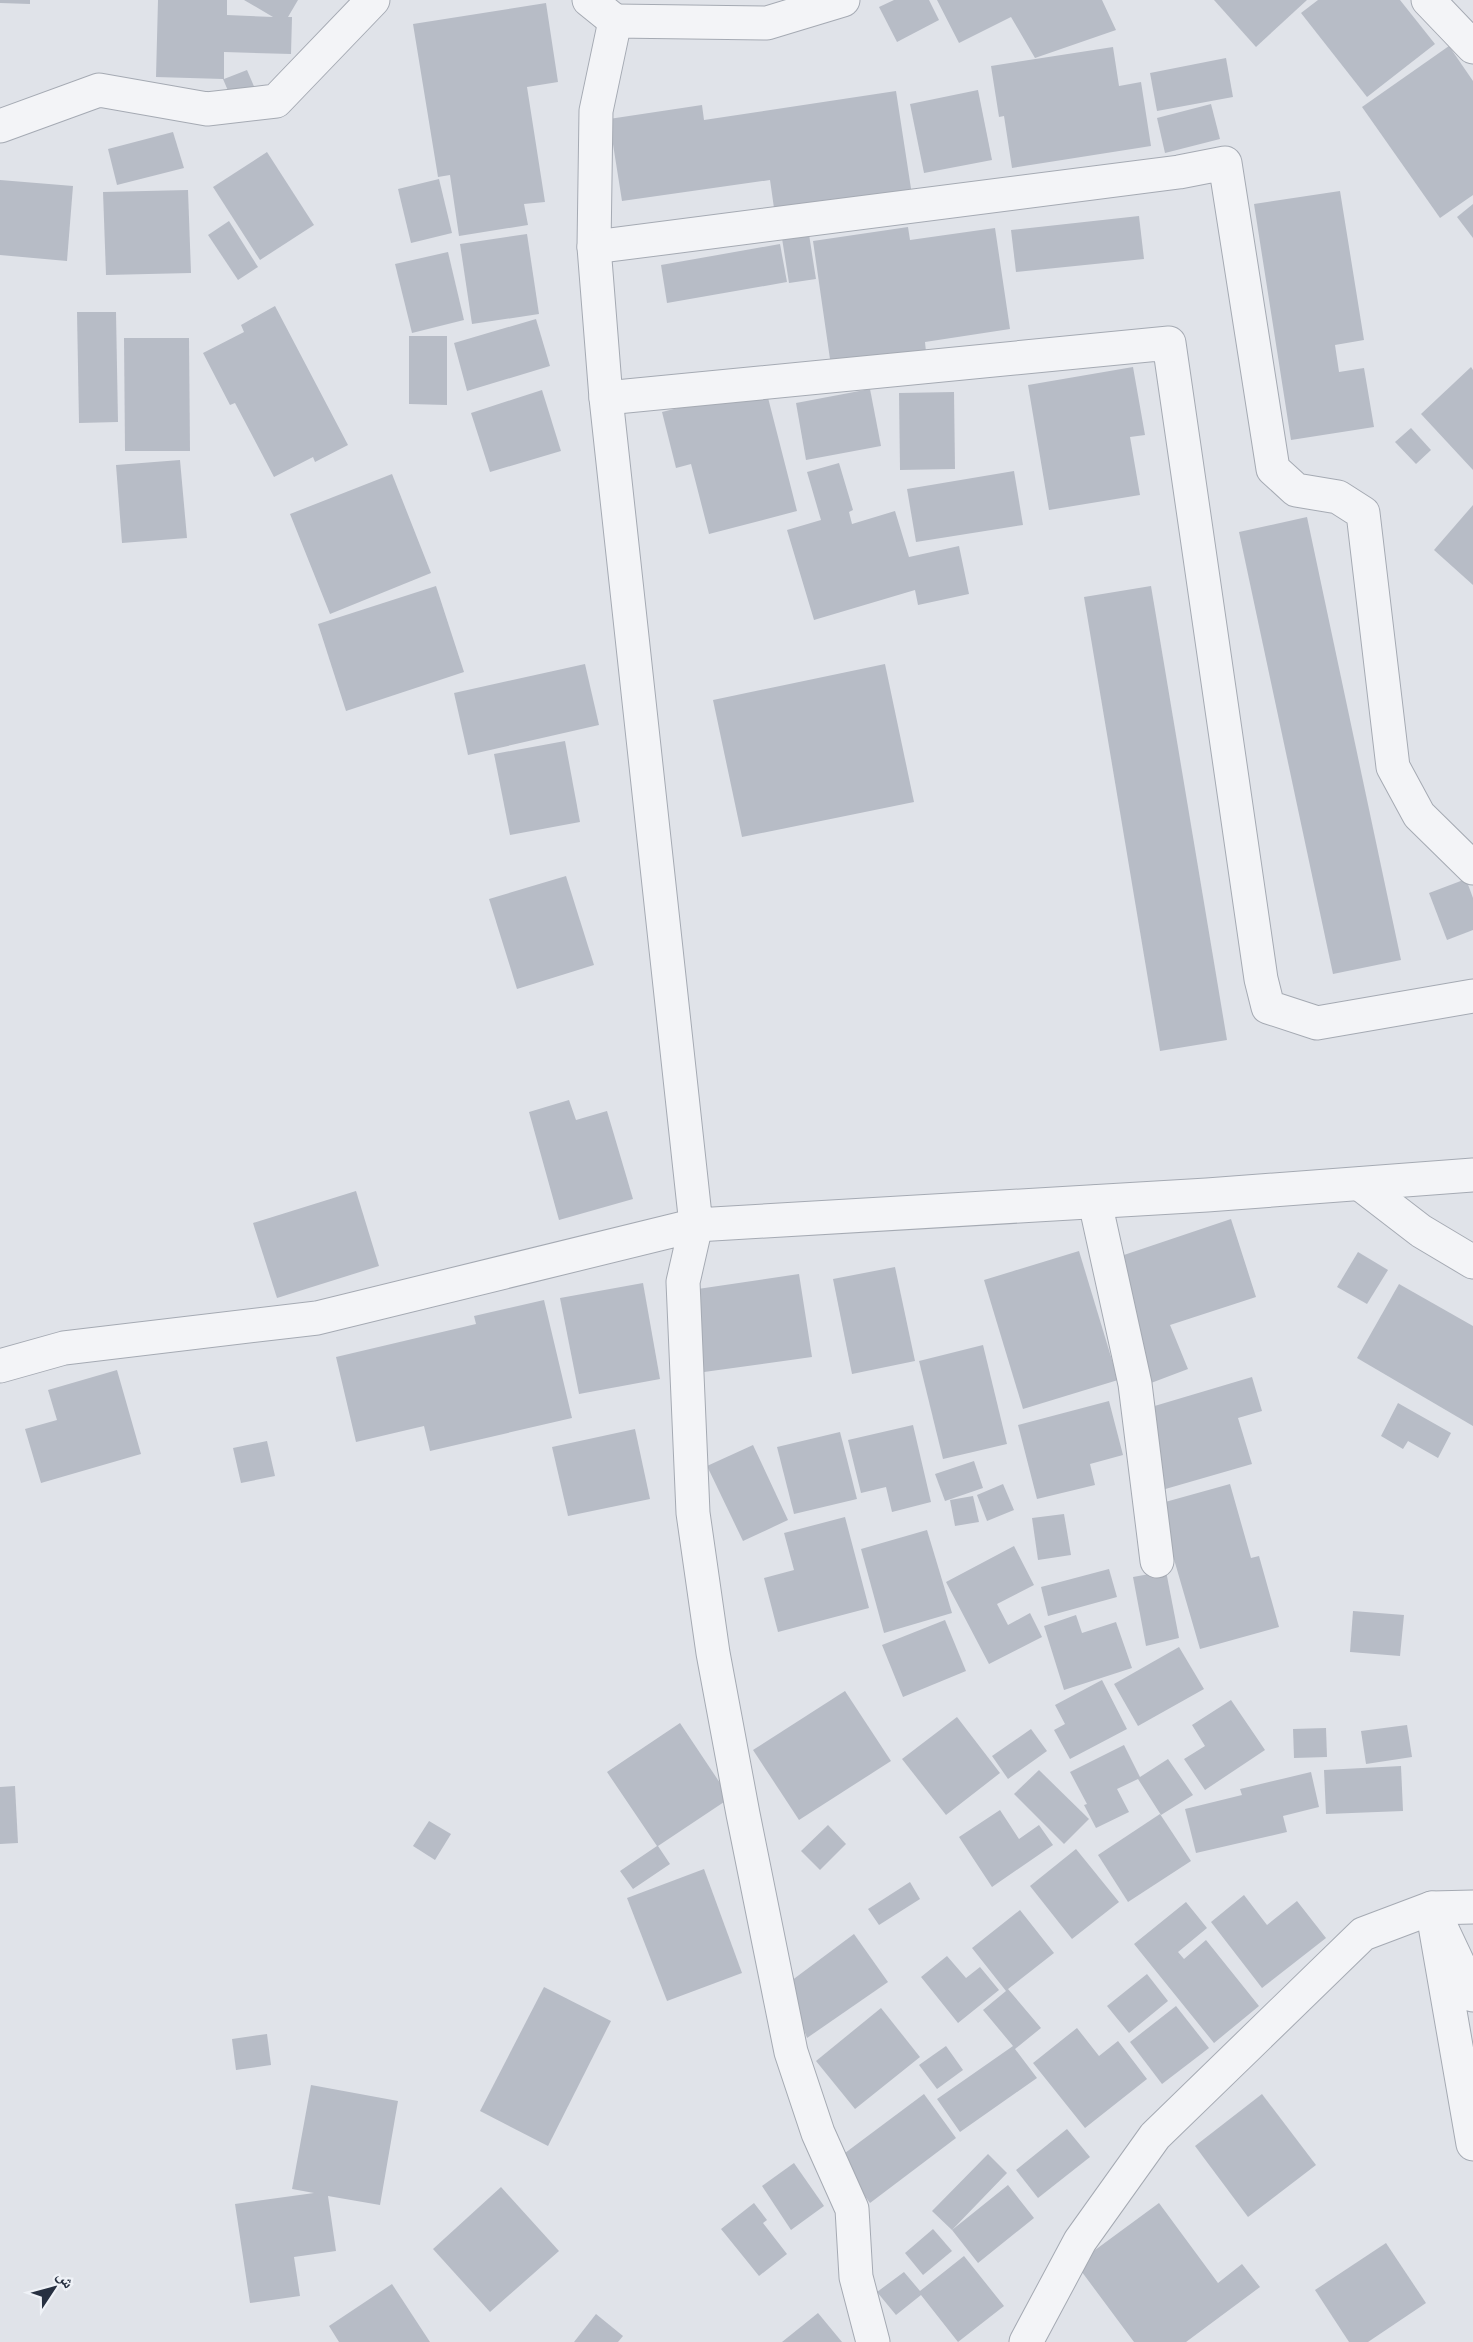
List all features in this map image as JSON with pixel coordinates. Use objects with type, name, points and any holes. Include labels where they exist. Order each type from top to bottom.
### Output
[{"type":"street","points":[[0,126],[99,90],[207,109],[276,101],[373,0]]},
{"type":"street","points":[[589,0],[615,21],[767,23],[843,0]]},
{"type":"street","points":[[1428,0],[1473,46]]},
{"type":"street","points":[[615,21],[596,111],[594,247],[606,398],[696,1225],[683,1282],[693,1513],[712,1653],[742,1814],[791,2052],[818,2133],[852,2209],[856,2277],[870,2338],[873,2342]]},
{"type":"street","points":[[594,247],[1179,172],[1225,163],[1273,470],[1296,490],[1338,497],[1362,513],[1393,767],[1419,814],[1473,868]]},
{"type":"street","points":[[606,398],[1169,343],[1261,980],[1268,1007],[1317,1023],[1473,996]]},
{"type":"street","points":[[0,1366],[64,1348],[317,1318],[696,1225],[1095,1202],[1473,1175]]},
{"type":"street","points":[[1360,1184],[1421,1231],[1473,1262]]},
{"type":"street","points":[[1095,1202],[1136,1384],[1157,1561]]},
{"type":"street","points":[[1026,2342],[1080,2241],[1155,2136],[1363,1934],[1432,1908],[1473,1907]]},
{"type":"street","points":[[1432,1908],[1473,1995]]},
{"type":"street","points":[[1432,1908],[1473,2144]]},
{"type":"building","points":[[0,0],[30,0],[30,4],[0,3]]},
{"type":"building","points":[[158,0],[227,0],[227,15],[273,17],[244,0],[298,0],[288,17],[292,17],[291,54],[224,52],[224,79],[247,70],[256,91],[232,100],[223,79],[156,77]]},
{"type":"building","points":[[894,0],[929,0],[939,20],[897,42],[879,7]]},
{"type":"building","points":[[937,0],[1102,0],[1116,30],[1035,58],[1011,17],[959,43]]},
{"type":"building","points":[[1214,0],[1307,0],[1256,47]]},
{"type":"building","points":[[1318,0],[1400,0],[1435,44],[1367,97],[1301,13]]},
{"type":"building","points":[[546,3],[558,82],[527,87],[545,202],[524,204],[528,225],[459,236],[450,175],[438,177],[413,24]]},
{"type":"building","points":[[1449,46],[1473,81],[1473,195],[1440,218],[1362,107]]},
{"type":"building","points":[[1113,47],[1119,86],[1141,82],[1151,146],[1012,168],[1004,116],[999,117],[991,66]]},
{"type":"building","points":[[1226,58],[1233,97],[1157,111],[1150,73]]},
{"type":"building","points":[[978,90],[992,160],[924,173],[910,104]]},
{"type":"building","points":[[896,91],[912,195],[775,215],[770,180],[622,201],[609,119],[702,105],[704,120]]},
{"type":"building","points":[[1211,104],[1220,139],[1165,153],[1157,118]]},
{"type":"building","points":[[173,132],[184,168],[117,185],[108,149]]},
{"type":"building","points":[[267,152],[314,225],[260,260],[213,187]]},
{"type":"building","points":[[439,179],[452,233],[411,243],[398,189]]},
{"type":"building","points":[[0,180],[73,186],[67,261],[0,255]]},
{"type":"building","points":[[188,190],[191,273],[106,275],[103,192]]},
{"type":"building","points":[[1340,191],[1364,340],[1335,345],[1339,372],[1364,368],[1374,427],[1291,440],[1254,204]]},
{"type":"building","points":[[1473,204],[1473,238],[1457,217]]},
{"type":"building","points":[[1139,216],[1144,259],[1016,272],[1011,230]]},
{"type":"building","points":[[229,221],[258,267],[238,280],[208,235]]},
{"type":"building","points":[[908,227],[910,240],[995,228],[1010,329],[925,342],[926,352],[831,366],[813,241]]},
{"type":"building","points":[[808,228],[816,279],[789,283],[781,232]]},
{"type":"building","points":[[527,234],[539,314],[472,324],[460,244]]},
{"type":"building","points":[[780,244],[787,282],[667,303],[661,265]]},
{"type":"building","points":[[448,252],[464,320],[412,333],[395,264]]},
{"type":"building","points":[[275,306],[348,445],[315,462],[313,457],[274,477],[235,403],[230,405],[203,353],[244,332],[241,325]]},
{"type":"building","points":[[77,312],[116,312],[118,422],[79,423]]},
{"type":"building","points":[[536,319],[550,366],[467,391],[454,343]]},
{"type":"building","points":[[409,336],[447,336],[447,405],[409,404]]},
{"type":"building","points":[[124,338],[189,338],[190,451],[125,451]]},
{"type":"building","points":[[1133,367],[1145,435],[1130,437],[1140,495],[1049,510],[1028,385]]},
{"type":"building","points":[[1471,367],[1473,370],[1473,470],[1421,414]]},
{"type":"building","points":[[765,386],[797,511],[709,534],[691,464],[676,468],[662,412]]},
{"type":"building","points":[[870,389],[881,446],[806,460],[796,403]]},
{"type":"building","points":[[542,390],[561,451],[490,472],[471,413]]},
{"type":"building","points":[[954,392],[955,469],[900,470],[899,393]]},
{"type":"building","points":[[1411,428],[1431,450],[1416,464],[1395,442]]},
{"type":"building","points":[[180,460],[187,538],[122,543],[116,465]]},
{"type":"building","points":[[839,463],[853,510],[849,512],[852,524],[895,511],[909,557],[959,546],[969,594],[918,605],[915,590],[814,620],[787,530],[821,520],[807,472]]},
{"type":"building","points":[[1014,471],[1023,525],[916,542],[907,489]]},
{"type":"building","points":[[392,474],[431,573],[330,614],[290,514]]},
{"type":"building","points":[[1473,505],[1473,585],[1434,550]]},
{"type":"building","points":[[1307,517],[1401,960],[1333,974],[1239,532]]},
{"type":"building","points":[[436,586],[464,672],[346,711],[318,624]]},
{"type":"building","points":[[1151,586],[1227,1040],[1160,1051],[1084,597]]},
{"type":"building","points":[[585,664],[599,725],[468,755],[454,693]]},
{"type":"building","points":[[885,664],[914,802],[742,837],[713,700]]},
{"type":"building","points":[[565,741],[580,822],[510,835],[494,754]]},
{"type":"building","points":[[566,876],[594,965],[517,989],[489,899]]},
{"type":"building","points":[[1466,879],[1473,898],[1473,930],[1447,940],[1429,893]]},
{"type":"building","points":[[569,1100],[576,1120],[607,1111],[633,1199],[559,1220],[529,1112]]},
{"type":"building","points":[[356,1191],[379,1266],[277,1298],[253,1223]]},
{"type":"building","points":[[1231,1219],[1256,1297],[1170,1325],[1188,1369],[1151,1383],[1109,1260]]},
{"type":"building","points":[[1079,1251],[1118,1380],[1023,1409],[984,1280]]},
{"type":"building","points":[[1358,1252],[1388,1270],[1367,1304],[1337,1287]]},
{"type":"building","points":[[895,1267],[915,1361],[852,1374],[833,1279]]},
{"type":"building","points":[[799,1274],[812,1357],[704,1372],[691,1290]]},
{"type":"building","points":[[643,1283],[660,1379],[579,1394],[560,1298]]},
{"type":"building","points":[[1399,1284],[1473,1326],[1473,1426],[1357,1358]]},
{"type":"building","points":[[544,1300],[572,1418],[430,1451],[424,1426],[356,1442],[336,1357],[476,1324],[474,1316]]},
{"type":"building","points":[[983,1345],[1007,1444],[943,1459],[919,1361]]},
{"type":"building","points":[[117,1370],[141,1454],[41,1483],[25,1429],[57,1420],[48,1390]]},
{"type":"building","points":[[1252,1377],[1262,1411],[1238,1418],[1252,1464],[1155,1492],[1131,1413]]},
{"type":"building","points":[[1109,1401],[1123,1455],[1090,1464],[1095,1485],[1037,1499],[1018,1425]]},
{"type":"building","points":[[1398,1403],[1451,1433],[1438,1458],[1408,1441],[1403,1449],[1381,1436]]},
{"type":"building","points":[[913,1425],[931,1502],[892,1512],[886,1487],[861,1493],[848,1440]]},
{"type":"building","points":[[635,1429],[650,1499],[568,1516],[552,1447]]},
{"type":"building","points":[[840,1432],[857,1499],[794,1514],[777,1447]]},
{"type":"building","points":[[267,1441],[275,1476],[241,1483],[233,1448]]},
{"type":"building","points":[[753,1445],[788,1520],[743,1541],[707,1466]]},
{"type":"building","points":[[974,1461],[983,1488],[945,1501],[935,1474]]},
{"type":"building","points":[[1003,1484],[1014,1510],[987,1521],[977,1495]]},
{"type":"building","points":[[1230,1484],[1251,1558],[1259,1556],[1279,1627],[1200,1649],[1158,1504]]},
{"type":"building","points":[[973,1496],[979,1522],[955,1526],[950,1500]]},
{"type":"building","points":[[1064,1514],[1071,1555],[1038,1560],[1032,1518]]},
{"type":"building","points":[[845,1517],[869,1608],[778,1632],[764,1578],[794,1570],[784,1533]]},
{"type":"building","points":[[927,1530],[952,1613],[884,1633],[861,1549]]},
{"type":"building","points":[[1014,1546],[1034,1585],[997,1604],[1008,1625],[1030,1613],[1042,1637],[989,1664],[946,1582]]},
{"type":"building","points":[[1109,1569],[1117,1597],[1048,1616],[1041,1587]]},
{"type":"building","points":[[1166,1571],[1179,1638],[1146,1646],[1133,1577]]},
{"type":"building","points":[[1353,1611],[1404,1615],[1400,1656],[1350,1652]]},
{"type":"building","points":[[1076,1615],[1082,1633],[1116,1622],[1132,1668],[1064,1690],[1044,1626]]},
{"type":"building","points":[[945,1620],[966,1671],[903,1697],[882,1645]]},
{"type":"building","points":[[1179,1647],[1204,1689],[1138,1726],[1114,1684]]},
{"type":"building","points":[[1102,1680],[1127,1729],[1070,1759],[1054,1730],[1065,1724],[1055,1705]]},
{"type":"building","points":[[845,1691],[891,1761],[799,1820],[753,1750]]},
{"type":"building","points":[[1231,1700],[1265,1750],[1205,1790],[1184,1759],[1205,1746],[1192,1725]]},
{"type":"building","points":[[957,1717],[1000,1773],[946,1815],[902,1759]]},
{"type":"building","points":[[680,1723],[730,1798],[658,1846],[670,1864],[633,1889],[620,1871],[657,1846],[607,1772]]},
{"type":"building","points":[[1407,1725],[1412,1757],[1366,1764],[1361,1731]]},
{"type":"building","points":[[1326,1728],[1327,1757],[1294,1758],[1293,1729]]},
{"type":"building","points":[[1031,1729],[1047,1751],[1008,1779],[992,1756]]},
{"type":"building","points":[[1124,1745],[1140,1777],[1168,1759],[1193,1795],[1161,1815],[1138,1779],[1117,1789],[1129,1812],[1096,1828],[1084,1805],[1087,1804],[1070,1772]]},
{"type":"building","points":[[1401,1766],[1403,1811],[1326,1814],[1324,1770]]},
{"type":"building","points":[[1039,1770],[1089,1819],[1064,1844],[1014,1794]]},
{"type":"building","points":[[1311,1772],[1319,1807],[1283,1816],[1287,1832],[1196,1853],[1185,1809],[1242,1795],[1240,1789]]},
{"type":"building","points":[[15,1786],[18,1843],[0,1844],[0,1787]]},
{"type":"building","points":[[1000,1810],[1019,1839],[1039,1825],[1053,1845],[992,1887],[959,1837]]},
{"type":"building","points":[[1160,1814],[1191,1861],[1128,1902],[1098,1855]]},
{"type":"building","points":[[429,1821],[451,1834],[435,1860],[413,1846]]},
{"type":"building","points":[[828,1825],[846,1844],[820,1870],[801,1851]]},
{"type":"building","points":[[1076,1849],[1119,1902],[1072,1939],[1030,1886]]},
{"type":"building","points":[[704,1869],[742,1973],[667,2001],[627,1898]]},
{"type":"building","points":[[910,1882],[920,1899],[879,1925],[868,1909]]},
{"type":"building","points":[[1244,1895],[1267,1925],[1297,1901],[1326,1938],[1262,1988],[1211,1922]]},
{"type":"building","points":[[1186,1902],[1207,1928],[1178,1952],[1184,1959],[1206,1940],[1259,2006],[1214,2043],[1134,1944]]},
{"type":"building","points":[[1020,1910],[1054,1953],[1008,1989],[1041,2028],[1015,2049],[1037,2078],[960,2132],[937,2099],[1013,2046],[983,2010],[1006,1991],[972,1948]]},
{"type":"building","points":[[854,1934],[888,1982],[807,2038],[787,1984]]},
{"type":"building","points":[[947,1956],[966,1978],[980,1967],[999,1990],[958,2023],[921,1977]]},
{"type":"building","points":[[1147,1974],[1168,2001],[1129,2033],[1107,2006]]},
{"type":"building","points":[[544,1987],[611,2021],[548,2146],[480,2111]]},
{"type":"building","points":[[1176,2006],[1209,2048],[1162,2084],[1130,2042]]},
{"type":"building","points":[[881,2008],[920,2057],[855,2109],[816,2061]]},
{"type":"building","points":[[1077,2028],[1099,2056],[1118,2041],[1147,2079],[1085,2128],[1033,2063]]},
{"type":"building","points":[[267,2034],[271,2065],[236,2070],[232,2039]]},
{"type":"building","points":[[946,2046],[963,2070],[937,2089],[919,2065]]},
{"type":"building","points":[[311,2085],[398,2101],[380,2205],[328,2196],[336,2251],[294,2257],[300,2296],[250,2303],[235,2204],[314,2193],[292,2189]]},
{"type":"building","points":[[924,2094],[956,2138],[870,2203],[837,2159]]},
{"type":"building","points":[[1262,2094],[1316,2165],[1248,2217],[1195,2146]]},
{"type":"building","points":[[1067,2129],[1090,2157],[1038,2198],[1016,2170]]},
{"type":"building","points":[[988,2154],[1007,2173],[952,2230],[932,2211]]},
{"type":"building","points":[[794,2163],[824,2206],[791,2230],[762,2186]]},
{"type":"building","points":[[1008,2185],[1034,2218],[978,2263],[952,2230]]},
{"type":"building","points":[[501,2187],[559,2251],[490,2312],[433,2249]]},
{"type":"building","points":[[754,2203],[767,2220],[763,2223],[787,2254],[759,2276],[721,2229]]},
{"type":"building","points":[[1159,2203],[1218,2283],[1242,2264],[1260,2287],[1186,2342],[1134,2342],[1076,2264]]},
{"type":"building","points":[[933,2229],[952,2251],[923,2275],[905,2253]]},
{"type":"building","points":[[1386,2243],[1426,2303],[1368,2342],[1349,2342],[1315,2290]]},
{"type":"building","points":[[964,2256],[1004,2306],[958,2342],[921,2295],[896,2315],[877,2292],[904,2272],[920,2291]]},
{"type":"building","points":[[392,2284],[430,2342],[339,2342],[329,2326]]},
{"type":"building","points":[[818,2313],[842,2342],[782,2342]]},
{"type":"building","points":[[596,2314],[623,2336],[618,2342],[574,2342]]}]
